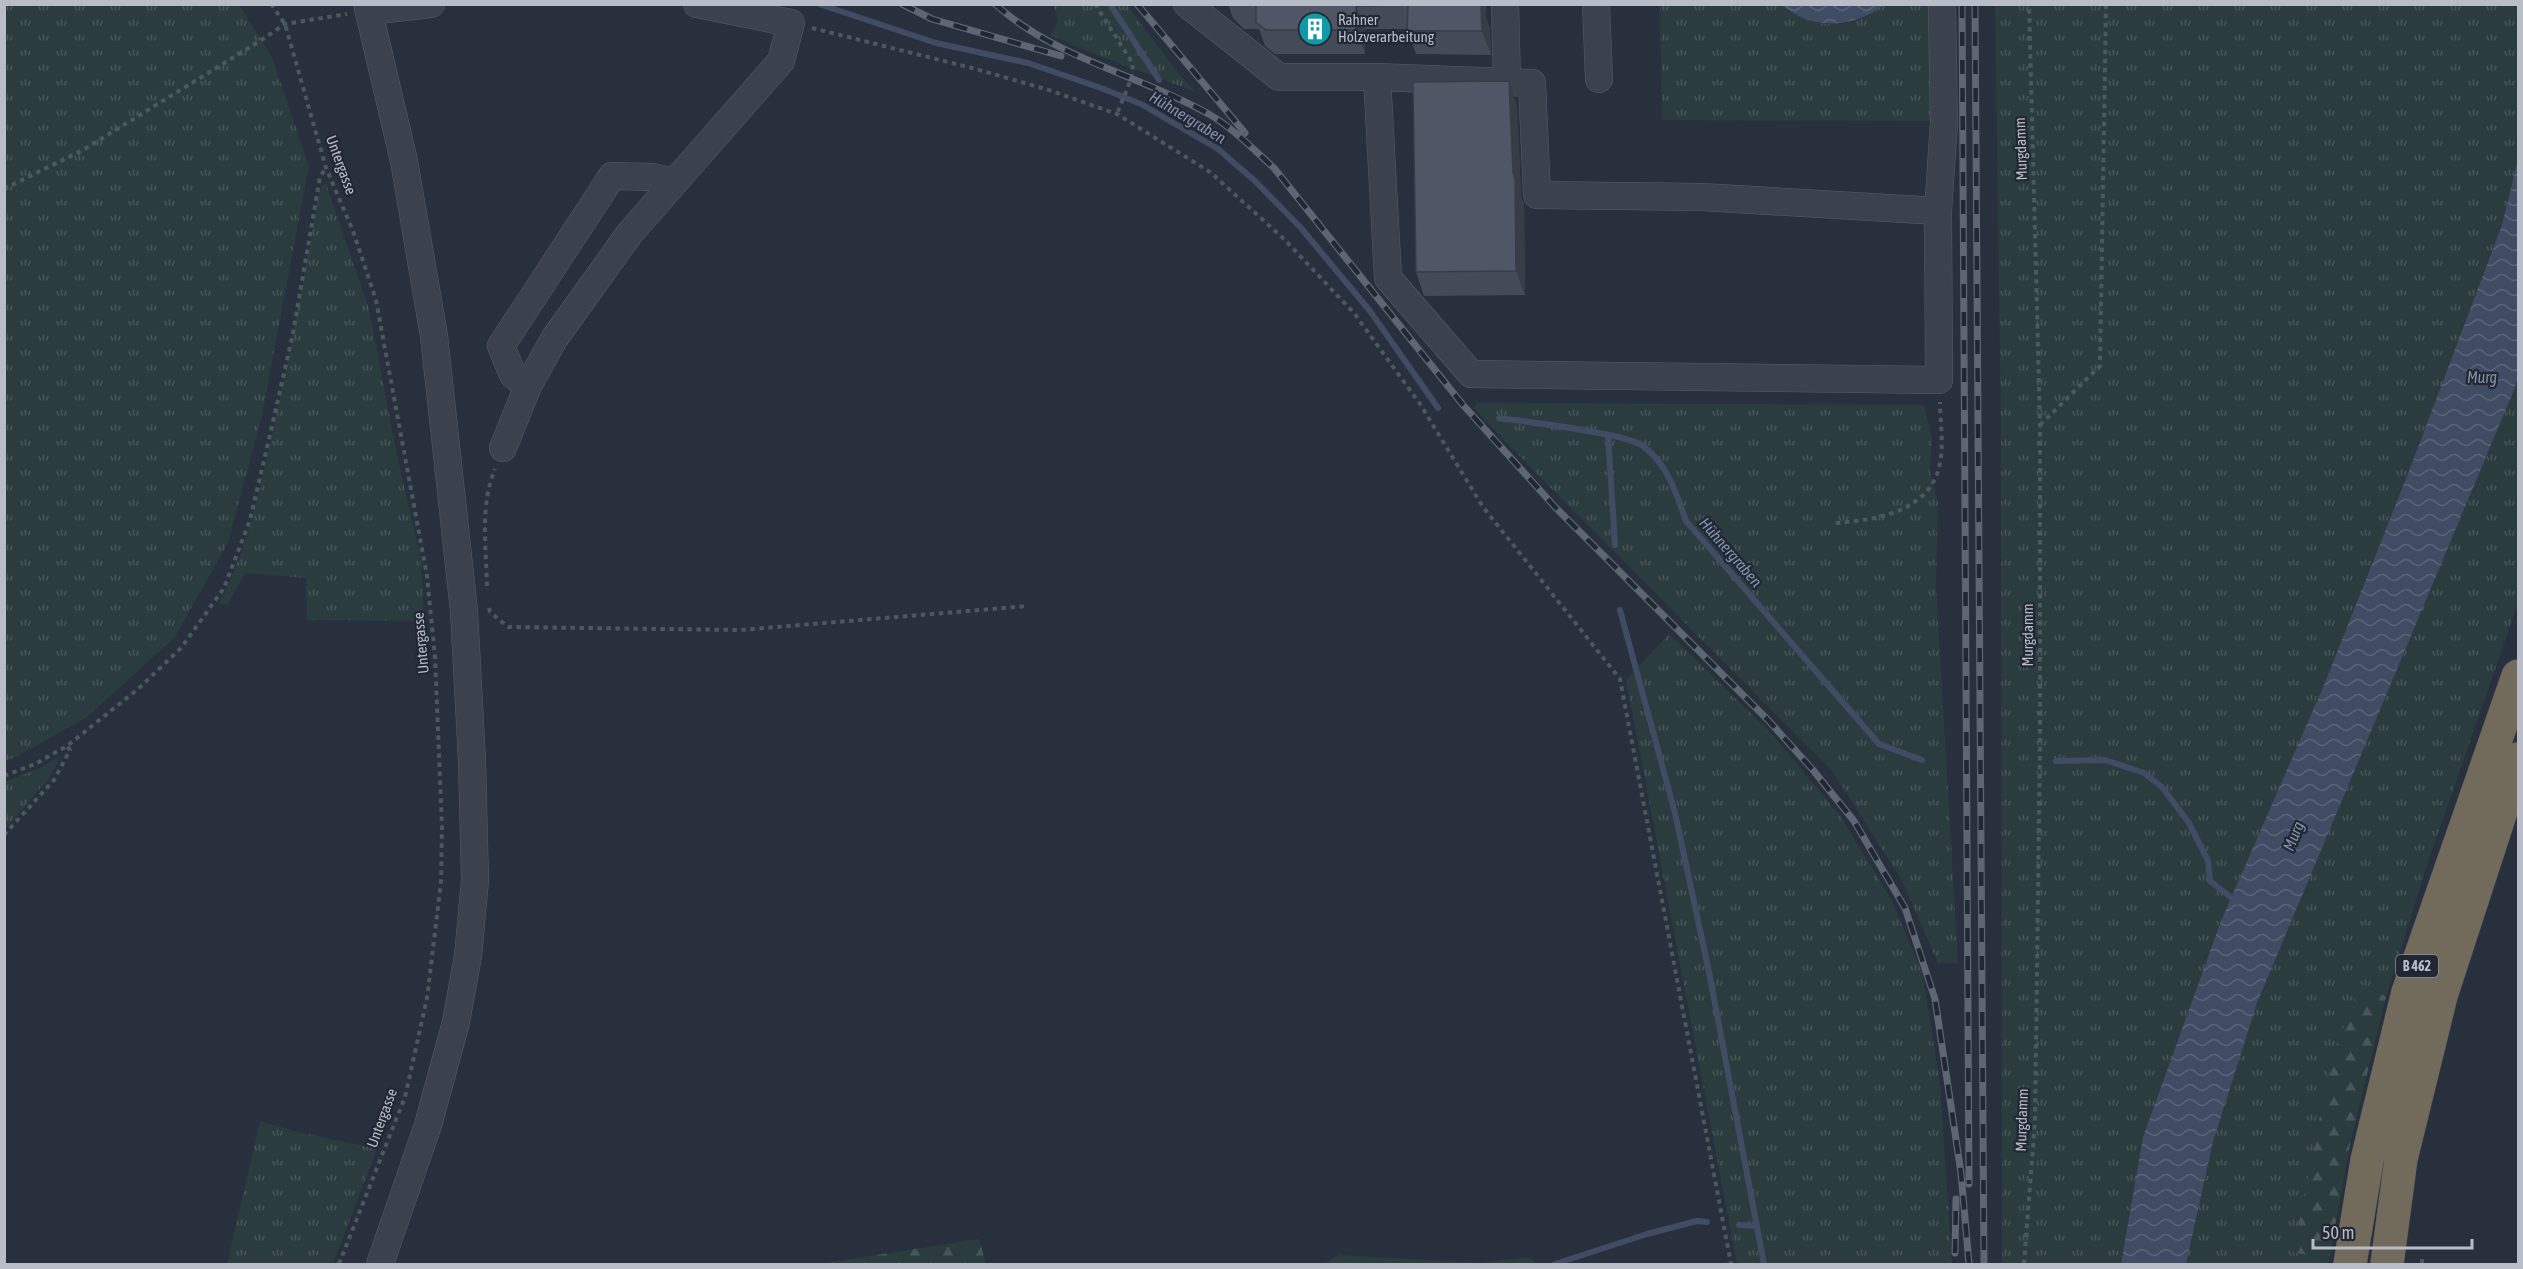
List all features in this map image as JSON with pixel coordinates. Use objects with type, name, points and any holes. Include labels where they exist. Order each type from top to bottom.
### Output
[{"type":"highway","name":"B 462","points":[[2350,1264],[2367,1160],[2408,992],[2518,676]]},
{"type":"highway","name":"B 462","points":[[2387,1264],[2401,1159],[2441,996],[2518,759]]},
{"type":"street","points":[[380,1264],[428,1125],[456,1022],[468,956],[475,880],[472,761],[464,611],[434,336],[404,161],[368,8],[430,4]]},
{"type":"street","points":[[503,448],[528,386],[554,339],[630,233],[781,61],[791,23],[697,4]]},
{"type":"street","points":[[1187,4],[1279,77],[1377,77],[1532,82],[1537,195],[1702,197],[1938,211]]},
{"type":"street","points":[[1505,4],[1507,82]]},
{"type":"street","points":[[1596,4],[1599,79]]},
{"type":"street","points":[[1377,77],[1388,278],[1472,374],[1939,380],[1938,211],[1944,122],[1942,4]]},
{"type":"street","points":[[528,386],[513,375],[501,346],[612,176],[653,177],[674,182]]},
{"type":"path","name":"Untergasse","points":[[271,4],[285,24],[326,168],[353,231],[376,300],[427,576],[435,657],[442,826],[441,882],[427,998],[405,1097],[339,1264]]},
{"type":"path","points":[[1095,4],[1133,64],[1127,89],[1117,114]]},
{"type":"path","name":"Murgdamm","points":[[2024,1264],[2035,1121],[2040,743],[2040,425],[2029,4]]},
{"type":"path","points":[[2040,425],[2100,366],[2106,4]]},
{"type":"path","points":[[4,189],[83,150],[285,24],[368,8]]},
{"type":"path","points":[[791,23],[972,68],[1049,90],[1117,114],[1210,171],[1284,239],[1353,313],[1420,404],[1483,507],[1620,679],[1731,1264]]},
{"type":"path","points":[[4,776],[35,764],[68,746],[138,689],[181,648],[224,588],[253,508],[293,333],[320,177],[326,168]]},
{"type":"path","points":[[1836,523],[1860,521],[1909,507],[1929,492],[1940,463],[1939,380]]},
{"type":"path","points":[[487,597],[486,519],[490,480],[503,448]]},
{"type":"path","points":[[489,604],[490,612],[508,627],[740,630],[1028,606]]},
{"type":"path","points":[[4,835],[54,780],[69,750],[68,746]]},
{"type":"green space","points":[[5,4],[239,5],[272,57],[309,166],[262,415],[228,543],[174,638],[87,717],[5,761]]},
{"type":"green space","points":[[1887,4],[1935,5],[1936,121],[1662,120],[1660,5],[1782,5],[1811,21],[1843,24],[1864,18]]},
{"type":"green space","points":[[1054,5],[1127,5],[1178,73],[1196,92],[1086,51],[1051,35],[1058,20]]},
{"type":"green space","points":[[1995,5],[2518,5],[2518,159],[2502,225],[2409,471],[2324,685],[2221,921],[2143,1137],[2121,1264],[2002,1264],[2001,426]]},
{"type":"green space","points":[[326,184],[369,309],[396,450],[421,560],[424,621],[307,620],[306,578],[245,573],[228,604],[219,604],[238,560],[259,492],[287,363],[321,185]]},
{"type":"green space","points":[[2518,377],[2518,603],[2426,868],[2386,997],[2360,984],[2293,1252],[2329,1260],[2328,1264],[2186,1264],[2213,1142],[2257,1003]]},
{"type":"green space","points":[[1477,403],[1924,405],[1932,439],[1930,472],[1938,502],[1936,585],[1958,963],[1938,963],[1901,879],[1833,772],[1536,473],[1474,408]]},
{"type":"green space","points":[[1669,634],[1771,733],[1841,817],[1891,899],[1922,972],[1940,1083],[1952,1264],[1737,1264],[1626,680]]},
{"type":"green space","points":[[61,755],[50,777],[5,829],[5,782],[42,767]]},
{"type":"green space","points":[[2360,984],[2386,997],[2351,1140],[2329,1260],[2293,1252],[2331,1060]]},
{"type":"green space","points":[[260,1121],[294,1131],[377,1149],[333,1264],[227,1264]]},
{"type":"green space","points":[[979,1239],[986,1264],[819,1264]]},
{"type":"green space","points":[[1339,1255],[1481,1263],[1530,1257],[1537,1264],[1324,1264]]},
{"type":"water","points":[[1782,5],[1884,5],[1859,19],[1833,24],[1807,19]]},
{"type":"water","name":"Murg","points":[[2518,159],[2518,377],[2514,390],[2257,1003],[2213,1142],[2186,1264],[2121,1264],[2143,1137],[2221,921],[2324,685],[2409,471],[2502,225]]},
{"type":"building","points":[[1234,4],[1477,4],[1481,5],[1482,31],[1407,31],[1408,5],[1356,6],[1356,30],[1266,30],[1256,22],[1256,5]]},
{"type":"building","points":[[1509,81],[1515,180],[1516,271],[1416,272],[1413,82]]},
{"type":"waterway","name":"Hühnergraben","points":[[819,4],[936,43],[1028,63],[1101,88],[1141,104],[1218,149],[1255,181],[1301,228],[1370,311],[1438,408]]},
{"type":"waterway","points":[[1110,4],[1159,80]]},
{"type":"waterway","name":"Hühnergraben","points":[[1499,418],[1597,432],[1633,441],[1643,446],[1665,471],[1675,490],[1686,521],[1879,744],[1922,760]]},
{"type":"waterway","points":[[1608,435],[1615,545]]},
{"type":"waterway","points":[[1620,610],[1675,813],[1709,972],[1764,1264]]},
{"type":"waterway","name":"Hühnergraben","points":[[2056,761],[2105,760],[2144,773],[2162,787],[2189,823],[2208,861],[2210,881],[2237,902]]},
{"type":"waterway","points":[[1555,1264],[1647,1234],[1697,1221],[1707,1222]]},
{"type":"waterway","points":[[1739,1225],[1757,1226]]},
{"type":"railway","points":[[902,4],[932,19],[1061,56]]},
{"type":"railway","points":[[995,4],[1044,39],[1207,113],[1234,132],[1274,168],[1463,405],[1555,507],[1768,720],[1813,770],[1854,821],[1905,908],[1935,999],[1961,1173],[1969,1264]]},
{"type":"railway","points":[[1137,4],[1245,133]]},
{"type":"railway","points":[[1962,4],[1969,1184]]},
{"type":"railway","points":[[1975,4],[1984,1264]]},
{"type":"railway","points":[[1955,1253],[1956,1199]]},
{"type":"place","name":"Rahner Holzverarbeitung","points":[[1315,29]]}]
